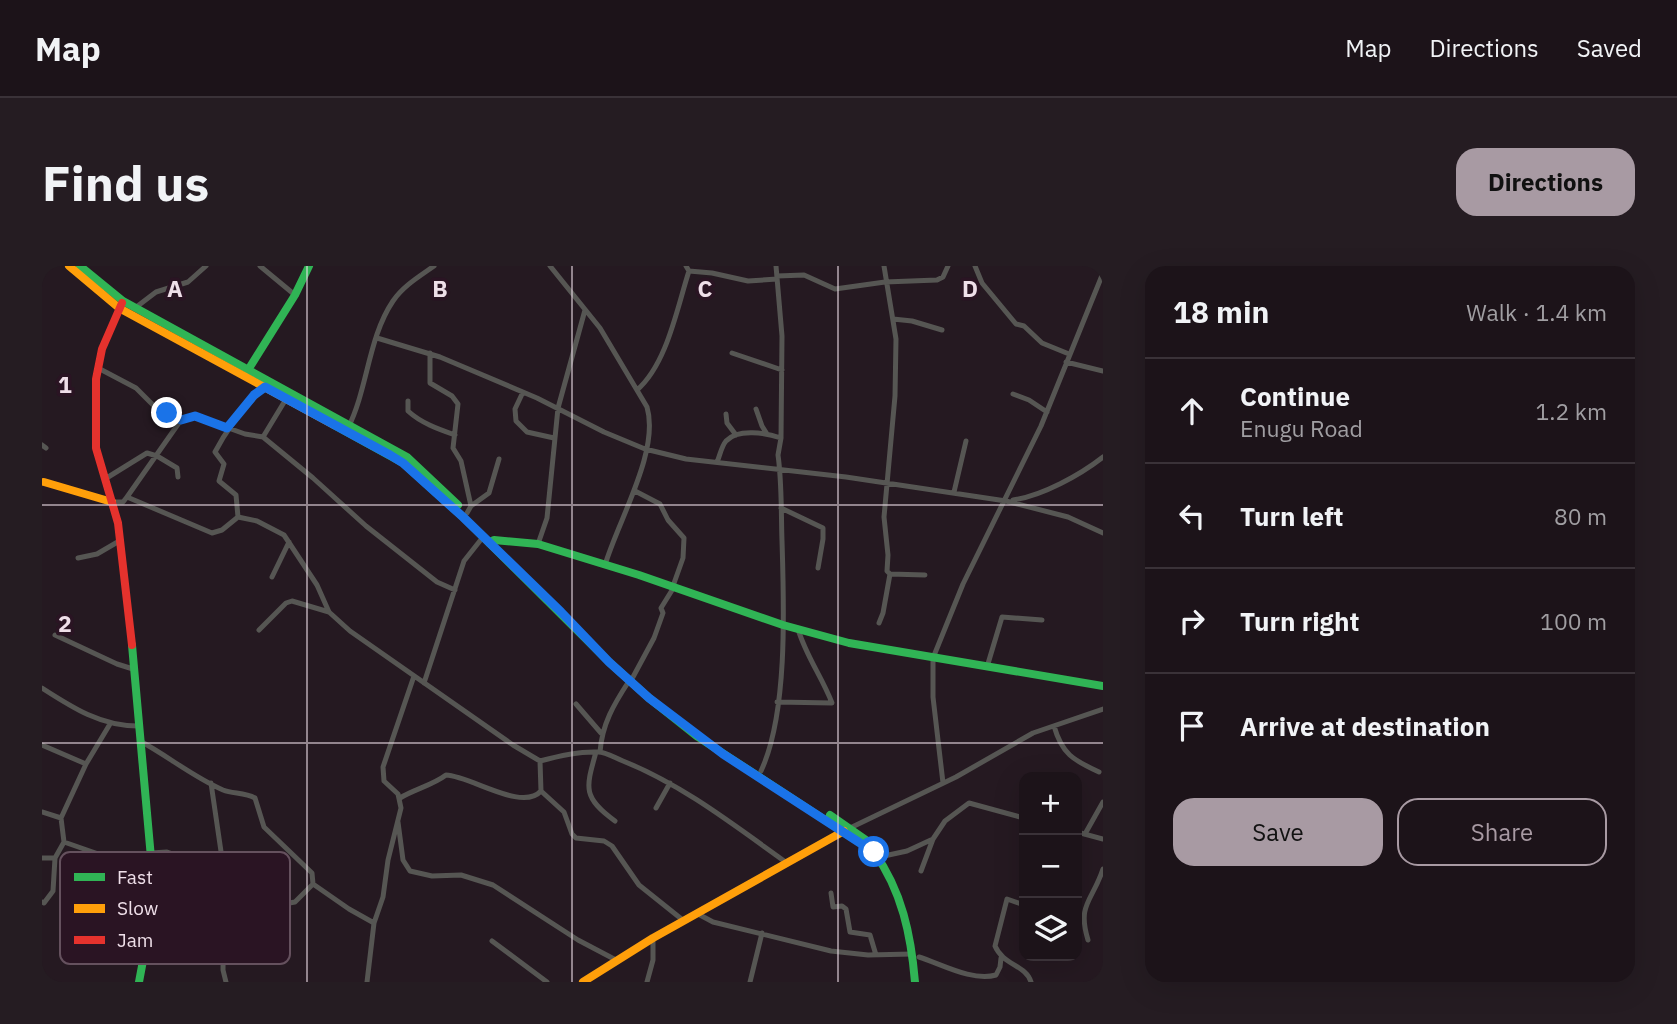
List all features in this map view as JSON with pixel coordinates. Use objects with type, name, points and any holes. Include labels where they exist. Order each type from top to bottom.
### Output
[{"type":"main road","points":[[69,266],[121,304],[286,399],[407,457],[469,509],[489,540]]},
{"type":"main road","points":[[80,266],[121,304],[135,307],[248,370],[349,428],[403,463],[489,540],[631,679],[698,737],[878,848],[904,899],[916,955],[914,981]]},
{"type":"main road","points":[[248,370],[295,295],[309,266]]},
{"type":"main road","points":[[121,304],[102,349],[98,368],[96,448],[121,540],[151,852]]},
{"type":"main road","points":[[43,485],[112,502]]},
{"type":"main road","points":[[489,540],[538,544],[783,625],[849,643],[1103,686]]},
{"type":"main road","points":[[631,679],[701,733],[848,829],[874,852],[883,864],[902,910],[916,955]]},
{"type":"main road","points":[[583,982],[653,938],[848,829]]},
{"type":"main road","points":[[139,982],[142,964]]},
{"type":"street","points":[[135,307],[156,292],[188,282],[206,266]]},
{"type":"street","points":[[260,266],[295,295]]},
{"type":"street","points":[[349,428],[377,338],[392,301],[403,289],[434,266]]},
{"type":"street","points":[[550,266],[600,328],[650,417],[635,491],[612,543],[606,565]]},
{"type":"street","points":[[761,771],[768,757],[777,702],[783,625],[778,455],[782,336],[776,266]]},
{"type":"street","points":[[879,623],[890,574],[887,571],[884,517],[895,397],[896,339],[884,266]]},
{"type":"street","points":[[637,390],[652,373],[660,357],[687,269],[748,281],[804,275],[835,289],[885,282],[937,280],[943,277],[948,266]]},
{"type":"street","points":[[975,266],[982,283],[1016,324],[1024,326],[1042,343],[1069,354]]},
{"type":"street","points":[[943,783],[933,697],[933,658],[963,584],[1006,501],[1046,412],[1103,273]]},
{"type":"street","points":[[538,544],[547,519],[558,408],[585,310]]},
{"type":"street","points":[[892,319],[912,321],[942,330]]},
{"type":"street","points":[[377,338],[430,353],[523,392],[645,449],[686,459],[886,482],[1006,501],[1068,517],[1103,533]]},
{"type":"street","points":[[732,352],[782,370]]},
{"type":"street","points":[[430,353],[430,383],[452,396],[458,404],[453,449],[461,461],[469,509],[489,493],[499,459]]},
{"type":"street","points":[[1066,362],[1103,371]]},
{"type":"street","points":[[98,368],[136,388],[153,405],[181,420]]},
{"type":"street","points":[[238,517],[236,495],[219,481],[224,464],[215,452],[227,428],[254,395],[265,387]]},
{"type":"street","points":[[523,392],[515,409],[516,421],[527,432],[554,438]]},
{"type":"street","points":[[1013,394],[1029,400],[1046,412]]},
{"type":"street","points":[[263,438],[286,399]]},
{"type":"street","points":[[408,401],[408,411],[413,415],[435,428],[455,435]]},
{"type":"street","points":[[756,409],[767,434]]},
{"type":"street","points":[[726,414],[727,423],[736,435]]},
{"type":"street","points":[[112,502],[123,502],[181,420],[195,416],[263,438],[323,486],[366,526],[437,582],[455,590]]},
{"type":"street","points":[[758,433],[762,426]]},
{"type":"street","points":[[717,463],[727,440],[736,435],[758,433],[780,438]]},
{"type":"street","points":[[954,492],[965,441]]},
{"type":"street","points":[[105,479],[143,454],[157,456],[177,468],[178,477]]},
{"type":"street","points":[[1006,501],[1022,499],[1050,487],[1085,471],[1103,457]]},
{"type":"street","points":[[615,821],[598,808],[588,793],[601,733],[614,703],[654,638],[663,614],[661,608],[674,587],[683,558],[684,538],[668,520],[660,504],[635,491]]},
{"type":"street","points":[[127,497],[206,532],[222,530],[238,517]]},
{"type":"street","points":[[781,508],[822,528],[818,568]]},
{"type":"street","points":[[238,517],[257,521],[285,535],[317,585],[329,612],[350,631],[513,745],[540,761],[562,755],[598,752],[636,766],[670,783],[787,863]]},
{"type":"street","points":[[78,558],[97,554],[121,540]]},
{"type":"street","points":[[424,683],[464,561],[489,540]]},
{"type":"street","points":[[272,577],[289,542]]},
{"type":"street","points":[[890,574],[925,575]]},
{"type":"street","points":[[259,631],[286,603],[292,601],[329,612]]},
{"type":"street","points":[[987,667],[1002,617],[1042,620]]},
{"type":"street","points":[[777,702],[832,703],[798,629]]},
{"type":"street","points":[[55,635],[133,669]]},
{"type":"street","points":[[367,982],[374,923],[383,897],[390,847],[396,836],[401,808],[400,798],[384,780],[383,766],[414,676]]},
{"type":"street","points":[[42,688],[70,706],[110,724],[138,726]]},
{"type":"street","points":[[576,704],[601,733]]},
{"type":"street","points":[[848,829],[943,783],[1001,750],[1054,726],[1103,709]]},
{"type":"street","points":[[42,910],[43,903],[54,887],[55,858],[64,842],[61,818],[86,764],[110,724]]},
{"type":"street","points":[[1054,726],[1062,748],[1075,761],[1099,772]]},
{"type":"street","points":[[140,741],[182,768],[227,791],[256,798],[262,824],[312,873],[313,884]]},
{"type":"street","points":[[42,745],[86,764]]},
{"type":"street","points":[[540,761],[541,791],[564,812],[572,834],[584,839],[604,841],[612,846],[639,885],[684,921]]},
{"type":"street","points":[[400,798],[446,775],[459,776],[497,792],[521,798],[534,797],[541,791]]},
{"type":"street","points":[[211,783],[221,852]]},
{"type":"street","points":[[656,808],[670,783]]},
{"type":"street","points":[[1085,834],[1103,802]]},
{"type":"street","points":[[921,871],[933,839],[945,821],[969,803],[1019,817]]},
{"type":"street","points":[[42,812],[61,818]]},
{"type":"street","points":[[1082,833],[1103,839]]},
{"type":"street","points":[[396,836],[406,868],[410,871],[432,876],[461,875],[493,885],[578,940],[616,960]]},
{"type":"street","points":[[884,856],[933,839]]},
{"type":"street","points":[[64,842],[93,852]]},
{"type":"street","points":[[390,847],[394,845],[400,848]]},
{"type":"street","points":[[42,858],[55,858]]},
{"type":"street","points":[[1088,940],[1082,920],[1084,908],[1096,890],[1103,869]]},
{"type":"street","points":[[290,903],[295,902],[313,884]]},
{"type":"street","points":[[313,884],[374,923]]},
{"type":"street","points":[[831,893],[833,907],[846,909],[850,932],[870,935],[876,955]]},
{"type":"street","points":[[698,914],[713,922],[831,951],[916,955],[954,970],[987,977],[996,975],[1000,967],[1001,958],[995,946],[1007,899],[1019,903]]},
{"type":"street","points":[[750,982],[762,933]]},
{"type":"street","points":[[647,982],[653,960],[653,938]]},
{"type":"street","points":[[492,941],[547,982]]},
{"type":"street","points":[[1001,958],[1024,971],[1031,982]]},
{"type":"street","points":[[223,964],[226,982]]},
{"type":"traffic: fast","points":[[80,266],[123,301],[407,457],[458,505]]},
{"type":"traffic: fast","points":[[248,370],[295,295],[309,266]]},
{"type":"traffic: fast","points":[[334,425],[403,463],[463,517],[609,662],[698,737],[874,852],[892,882],[904,914],[915,982]]},
{"type":"traffic: fast","points":[[489,543],[494,540],[538,544],[639,575],[783,625],[849,643],[1103,686]]},
{"type":"traffic: fast","points":[[132,645],[150,852]]},
{"type":"traffic: fast","points":[[830,815],[879,849]]},
{"type":"traffic: fast","points":[[139,982],[142,964]]},
{"type":"traffic: slow","points":[[69,266],[119,308],[334,425]]},
{"type":"traffic: slow","points":[[44,482],[112,502]]},
{"type":"traffic: slow","points":[[583,982],[653,938],[844,831]]},
{"type":"traffic: jam","points":[[122,303],[102,349],[96,379],[96,448],[118,523],[132,645]]},
{"type":"route","points":[[167,413],[181,420],[195,416],[227,428],[254,395],[265,387],[403,463],[463,517],[649,698],[698,737],[874,852]]}]
